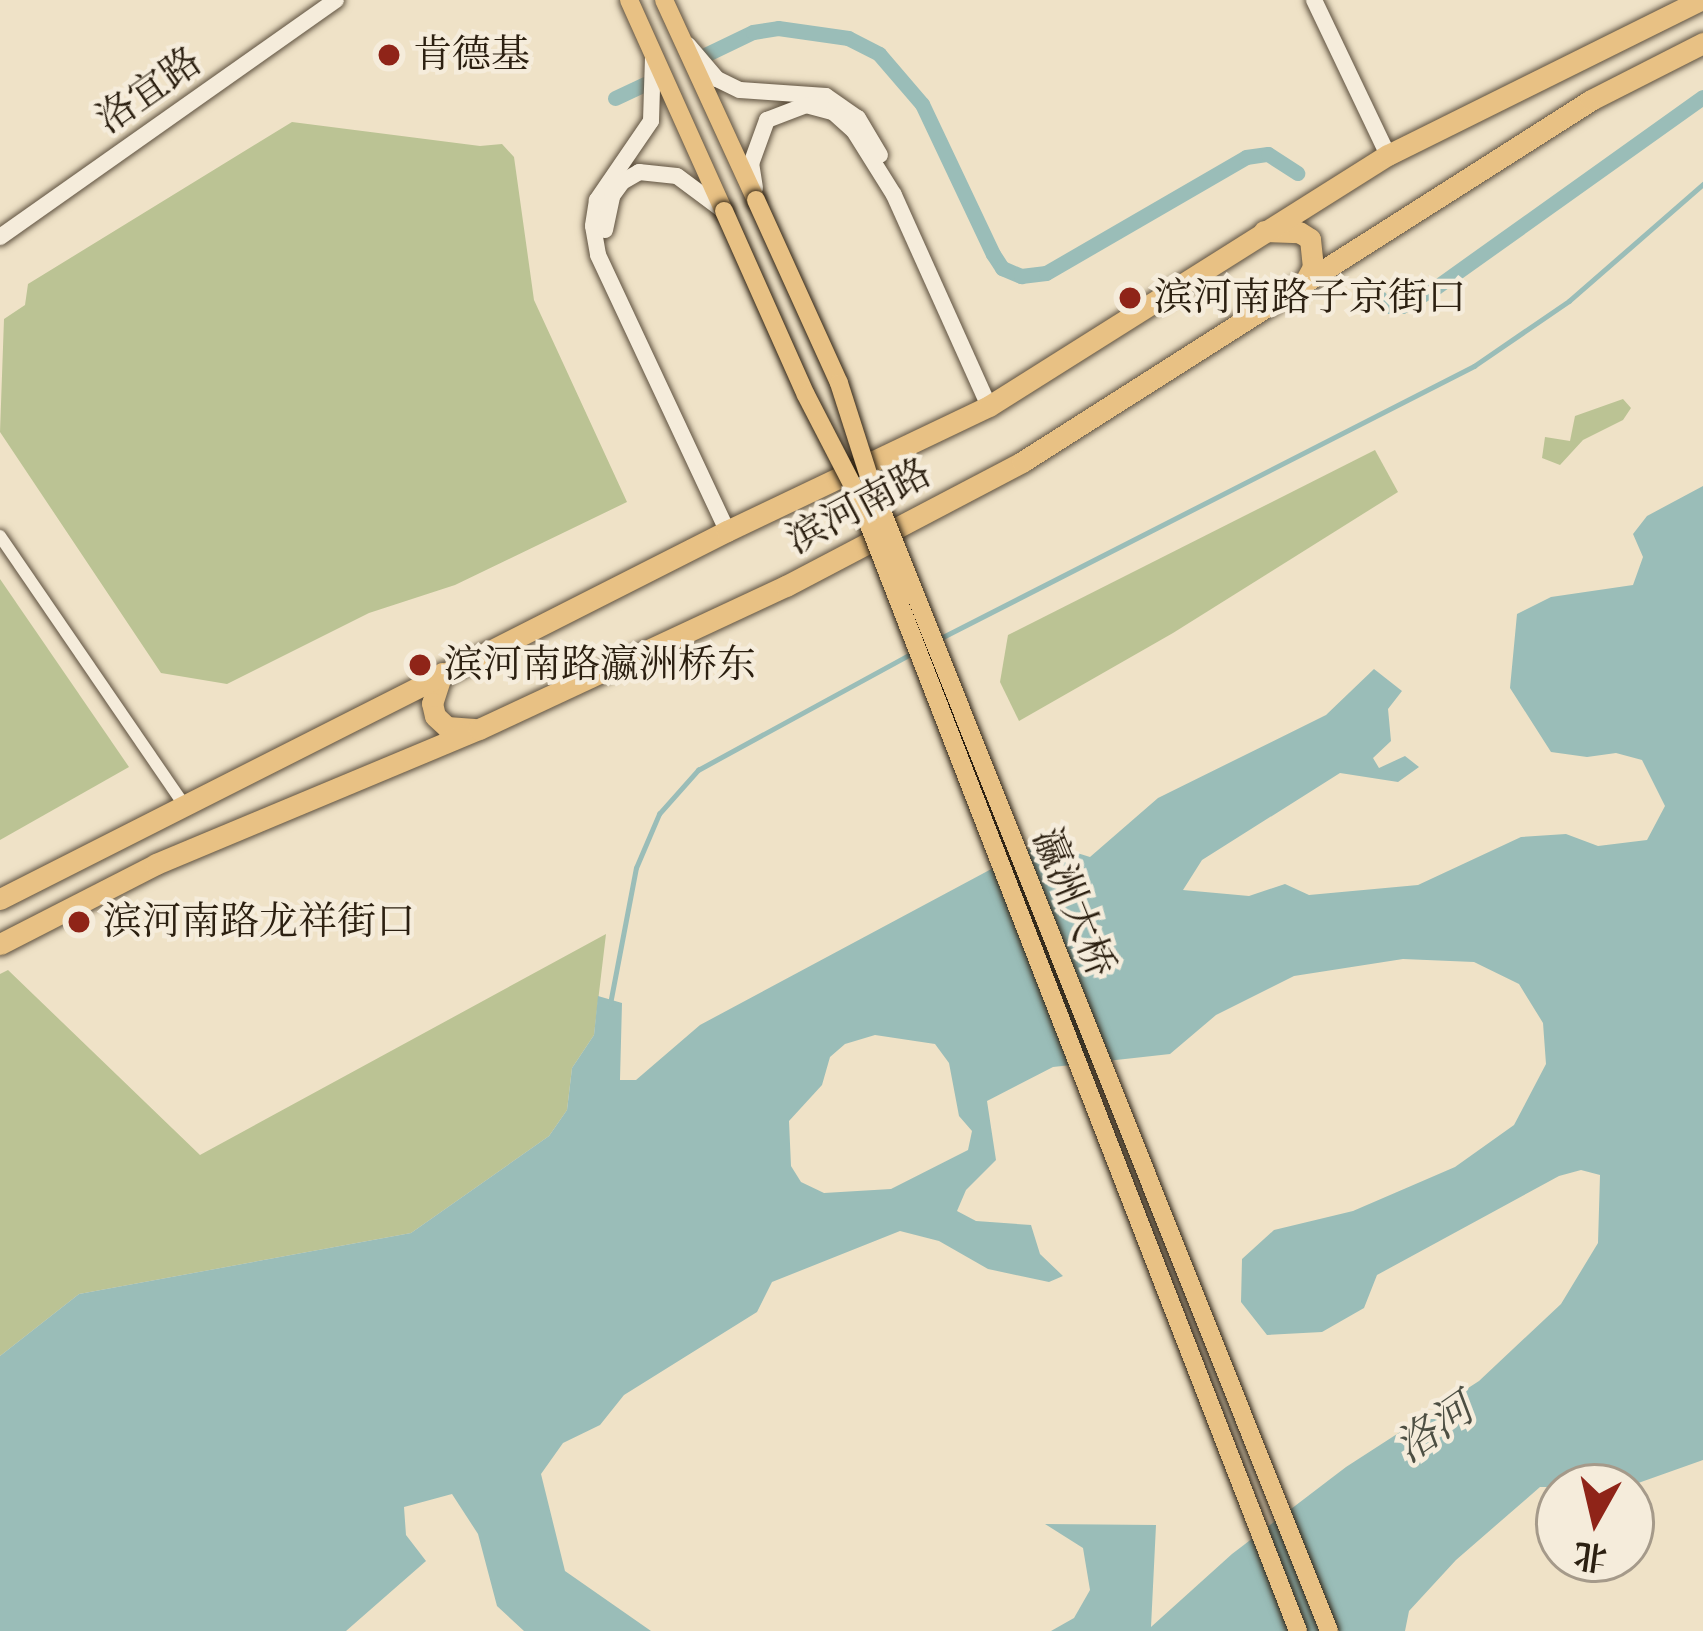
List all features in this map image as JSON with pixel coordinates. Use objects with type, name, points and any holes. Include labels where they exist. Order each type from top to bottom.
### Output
[{"type":"highway","name":"滨河南路","points":[[0,899],[183,802],[989,406],[1388,155],[1700,0]]},
{"type":"highway","name":"滨河南路","points":[[0,944],[156,864],[479,729],[786,586],[1022,462],[1591,100],[1703,43]]},
{"type":"highway","points":[[1264,231],[1298,232],[1310,239],[1313,267],[1303,285]]},
{"type":"highway","points":[[442,674],[432,703],[435,716],[447,728],[479,729]]},
{"type":"main road","name":"洛宜路","points":[[0,224],[318,0]]},
{"type":"main road","name":"洛宜路","points":[[0,237],[336,0]]},
{"type":"main road","name":"瀛洲大桥","points":[[629,0],[806,395],[857,494],[1298,1631]]},
{"type":"main road","name":"瀛洲大桥","points":[[664,0],[839,383],[888,528],[1328,1631]]},
{"type":"main road","points":[[1314,0],[1388,155]]},
{"type":"main road","points":[[680,36],[717,79],[740,90],[812,93],[844,106],[869,133],[989,406]]},
{"type":"main road","points":[[653,50],[651,121],[597,200],[598,255],[727,531]]},
{"type":"main road","points":[[757,200],[751,164],[756,138],[766,120],[806,105],[833,112],[854,131],[894,195]]},
{"type":"main road","points":[[616,289],[605,217],[622,182],[639,172],[677,176],[724,211]]},
{"type":"street","points":[[0,536],[183,802]]},
{"type":"green space","points":[[292,122],[480,146],[502,144],[514,157],[534,300],[627,502],[455,585],[369,613],[227,684],[161,673],[0,432],[4,319],[25,305],[28,284]]},
{"type":"green space","points":[[1623,399],[1631,408],[1623,420],[1583,440],[1560,465],[1542,458],[1545,437],[1570,441],[1575,416]]},
{"type":"green space","points":[[1375,450],[1398,492],[1173,633],[1019,721],[1000,682],[1008,635]]},
{"type":"green space","points":[[0,579],[129,767],[0,840]]},
{"type":"green space","points":[[606,934],[594,1035],[572,1068],[567,1110],[549,1136],[411,1233],[79,1294],[0,1356],[0,974],[8,970],[200,1155]]},
{"type":"water","name":"洛河","points":[[1703,486],[1703,1460],[1655,1477],[1655,1463],[1535,1463],[1535,1491],[1456,1560],[1409,1611],[1405,1631],[1051,1631],[1074,1618],[1090,1590],[1083,1548],[1045,1524],[1156,1525],[1151,1627],[1232,1554],[1346,1467],[1479,1381],[1561,1304],[1598,1243],[1600,1175],[1581,1170],[1559,1176],[1377,1275],[1364,1308],[1322,1332],[1267,1335],[1241,1302],[1242,1259],[1274,1230],[1353,1211],[1455,1167],[1514,1125],[1546,1064],[1543,1023],[1519,984],[1474,962],[1403,959],[1294,976],[1216,1015],[1170,1054],[1053,1067],[987,1101],[996,1160],[966,1190],[957,1211],[976,1221],[1031,1225],[1040,1254],[1063,1276],[1049,1282],[988,1269],[939,1241],[900,1231],[772,1282],[757,1312],[624,1395],[600,1425],[563,1443],[541,1474],[565,1571],[651,1631],[524,1631],[497,1606],[478,1534],[452,1494],[404,1507],[406,1535],[426,1561],[346,1631],[0,1631],[0,1356],[79,1294],[411,1233],[549,1136],[567,1110],[572,1068],[594,1035],[598,996],[622,1003],[620,1080],[636,1080],[700,1025],[1042,842],[1090,857],[1158,798],[1326,715],[1374,669],[1402,691],[1388,709],[1391,741],[1373,758],[1379,768],[1405,756],[1419,767],[1398,782],[1340,773],[1202,860],[1183,890],[1249,896],[1285,884],[1309,895],[1418,885],[1521,837],[1566,834],[1598,846],[1647,840],[1665,806],[1642,760],[1616,753],[1587,757],[1551,752],[1510,688],[1517,614],[1551,597],[1633,585],[1643,557],[1633,534],[1647,516]],"holes":[[[875,1035],[935,1044],[949,1063],[959,1116],[972,1131],[968,1150],[891,1189],[824,1193],[801,1182],[791,1166],[789,1121],[822,1085],[830,1057],[845,1044]]]},
{"type":"waterway","points":[[705,55],[753,32],[778,28],[848,38],[879,54],[922,104],[993,254],[1002,268],[1021,276],[1046,273],[1246,157],[1268,154],[1297,173]]},
{"type":"waterway","points":[[615,98],[645,84]]},
{"type":"waterway","points":[[1373,290],[1387,306],[1402,306],[1435,288],[1703,97]]},
{"type":"waterway","points":[[937,640],[1474,366],[1569,301],[1703,184]]},
{"type":"waterway","points":[[610,1004],[636,868],[659,814],[698,770],[911,654]]},
{"type":"place","name":"肯德基","points":[[389,55]]},
{"type":"place","name":"滨河南路子京街口","points":[[1130,298]]},
{"type":"place","name":"滨河南路瀛洲桥东","points":[[420,665]]},
{"type":"place","name":"滨河南路龙祥街口","points":[[79,922]]}]
